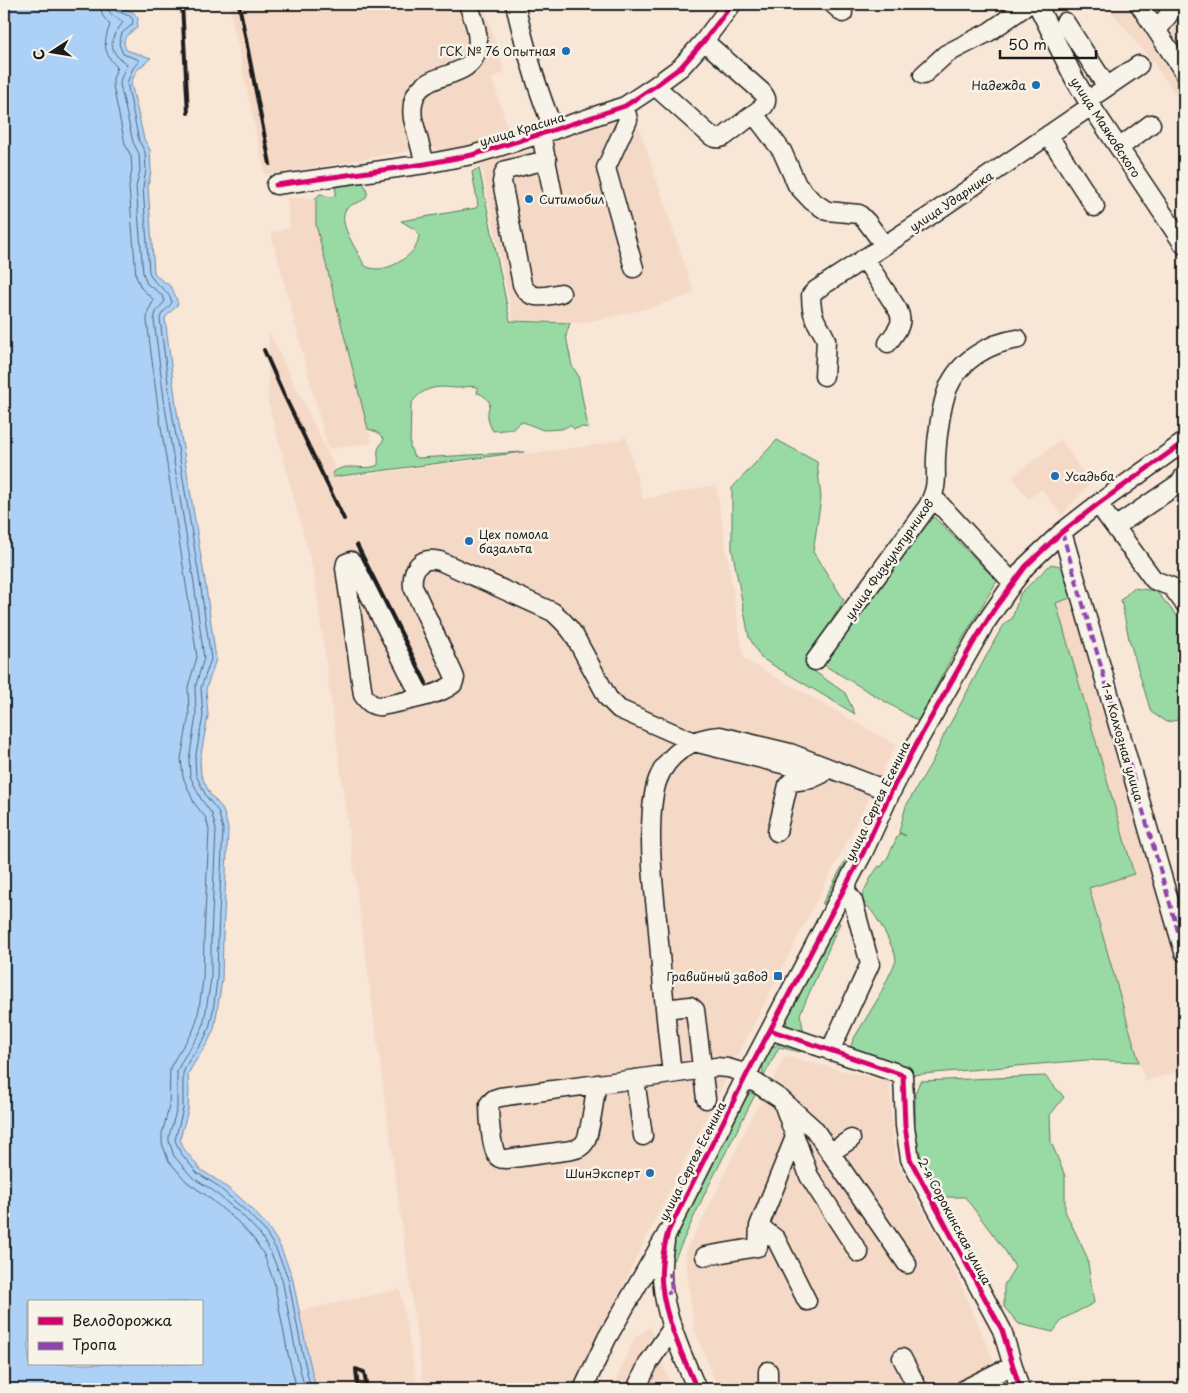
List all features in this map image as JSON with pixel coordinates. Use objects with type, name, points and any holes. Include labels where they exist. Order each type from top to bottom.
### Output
[{"type":"street","points":[[426,164],[413,118],[414,98],[417,90],[429,81],[456,72],[470,63],[475,57],[477,51],[477,32],[468,4]]},
{"type":"street","points":[[515,4],[545,108],[548,132],[546,160],[553,194]]},
{"type":"street","name":"улица Красина","points":[[276,186],[426,164],[472,155],[625,106],[681,67],[704,41],[732,4]]},
{"type":"street","points":[[923,75],[946,54],[989,32],[1029,4]]},
{"type":"street","name":"улица Маяковского","points":[[1037,4],[1089,103],[1119,148],[1181,233]]},
{"type":"street","points":[[1139,4],[1183,67]]},
{"type":"street","points":[[1157,31],[1176,4]]},
{"type":"street","points":[[1065,22],[1107,87]]},
{"type":"street","points":[[656,86],[716,139],[725,136],[764,106],[766,97],[762,92],[704,41]]},
{"type":"street","name":"улица Ударника","points":[[824,376],[826,340],[814,317],[811,295],[816,290],[1048,135],[1107,87],[1139,66]]},
{"type":"street","points":[[625,106],[628,120],[606,168],[634,268]]},
{"type":"street","points":[[754,114],[782,151],[797,185],[812,201],[827,211],[859,214],[884,245]]},
{"type":"street","points":[[1119,148],[1151,124]]},
{"type":"street","points":[[1048,135],[1094,207]]},
{"type":"street","points":[[546,160],[506,170],[502,182],[524,290],[538,297],[561,293]]},
{"type":"street","points":[[864,258],[901,316],[901,322],[888,343]]},
{"type":"street","name":"улица Физкультурников","points":[[815,661],[933,497],[936,483],[936,459],[940,425],[945,398],[953,379],[968,362],[988,347],[1018,339]]},
{"type":"street","name":"улица Сергея Есенина","points":[[668,1232],[746,1076],[864,851],[891,792],[984,625],[1013,583],[1034,558],[1062,532],[1184,442]]},
{"type":"street","points":[[1115,527],[1181,482],[1184,476]]},
{"type":"street","points":[[933,497],[1013,583]]},
{"type":"street","points":[[1098,504],[1154,580],[1172,587],[1184,604]]},
{"type":"street","name":"1-я Колхозная улица","points":[[1062,532],[1178,903],[1184,952]]},
{"type":"street","points":[[421,697],[354,564],[351,562],[346,563],[344,568],[362,695],[376,706],[382,706],[421,697],[440,692],[453,684],[454,673],[413,587],[412,577],[417,566],[422,562],[434,559],[440,560],[553,612],[568,625],[608,698],[620,710],[694,742],[825,771],[891,792]]},
{"type":"street","points":[[672,1074],[651,860],[651,821],[658,779],[671,757],[694,742]]},
{"type":"street","points":[[777,832],[788,785],[791,782],[811,779],[825,771]]},
{"type":"street","points":[[830,1051],[870,964],[853,901],[844,888]]},
{"type":"street","points":[[665,1009],[690,1006],[695,1010],[706,1099]]},
{"type":"street","name":"2-я Сорокинская улица","points":[[770,1030],[903,1075],[905,1126],[910,1159],[1002,1330],[1020,1389]]},
{"type":"street","points":[[597,1084],[588,1134],[585,1143],[579,1148],[506,1159],[496,1156],[489,1111],[489,1104],[494,1099],[500,1097],[716,1067],[728,1068],[738,1071],[782,1100],[814,1129],[906,1264]]},
{"type":"street","points":[[635,1079],[643,1136]]},
{"type":"street","points":[[782,1100],[809,1176],[859,1253]]},
{"type":"street","points":[[705,1256],[758,1247],[759,1226],[795,1137]]},
{"type":"street","points":[[830,1153],[851,1139]]},
{"type":"street","points":[[759,1226],[776,1239],[807,1301]]},
{"type":"street","points":[[668,1232],[664,1249],[662,1279],[664,1298],[697,1389]]},
{"type":"street","points":[[583,1389],[607,1338],[668,1232]]},
{"type":"street","points":[[636,1389],[649,1362],[673,1327]]},
{"type":"street","points":[[902,1358],[918,1389]]},
{"type":"street","points":[[965,1389],[1013,1367]]},
{"type":"street","points":[[768,1371],[768,1389]]},
{"type":"shaded area","points":[[229,4],[483,4],[504,72],[492,79],[508,129],[507,136],[440,153],[431,146],[343,163],[265,175]]},
{"type":"shaded area","points":[[1105,4],[1184,4],[1184,107],[1154,64]]},
{"type":"shaded area","points":[[620,120],[639,127],[694,293],[654,307],[583,323],[513,320],[481,162],[534,149],[542,157],[550,155],[554,141]]},
{"type":"shaded area","points":[[287,198],[316,198],[316,225],[372,443],[328,449],[271,233],[290,228]]},
{"type":"shaded area","points":[[269,332],[340,478],[603,444],[626,437],[643,499],[716,485],[744,659],[896,745],[635,1260],[576,1389],[424,1389],[314,574],[268,401]]},
{"type":"shaded area","name":"Усадьба","points":[[1061,440],[1090,483],[1062,515],[1042,489],[1028,499],[1012,477]]},
{"type":"shaded area","points":[[1073,597],[1184,982],[1184,1070],[1145,1081],[1089,887],[1134,874],[1056,603]]},
{"type":"shaded area","points":[[785,1056],[889,1082],[895,1158],[951,1262],[1007,1389],[718,1389],[694,1329],[685,1251],[707,1211],[753,1114]]},
{"type":"shaded area","points":[[400,1289],[418,1389],[316,1389],[300,1311]]},
{"type":"shaded area","points":[[650,1327],[672,1389],[612,1389],[634,1338]]},
{"type":"green space","points":[[479,168],[510,321],[570,323],[566,335],[567,341],[572,366],[578,375],[588,428],[574,429],[570,425],[562,429],[543,430],[520,422],[513,429],[493,431],[488,418],[490,404],[485,397],[477,393],[478,388],[471,386],[433,388],[420,394],[411,405],[410,446],[413,455],[418,458],[524,452],[333,477],[333,473],[338,469],[349,467],[367,468],[378,465],[378,450],[384,439],[377,432],[368,429],[316,225],[316,198],[320,194],[334,196],[336,194],[335,185],[362,181],[367,195],[365,199],[346,209],[344,214],[345,226],[364,265],[370,268],[384,268],[405,258],[417,244],[419,236],[416,230],[401,221],[476,208],[478,205],[472,172]]},
{"type":"green space","points":[[777,440],[817,462],[821,498],[813,552],[844,600],[809,658],[811,669],[845,693],[855,714],[761,658],[749,637],[732,549],[732,488]]},
{"type":"green space","points":[[930,513],[997,581],[954,653],[918,721],[822,664]]},
{"type":"green space","points":[[1051,564],[1065,567],[1073,597],[1056,603],[1134,874],[1089,888],[1139,1062],[1087,1060],[910,1075],[850,1049],[853,1040],[879,997],[896,961],[895,954],[881,925],[861,899],[873,874],[888,857],[899,833],[906,836],[899,832],[906,806],[933,760],[944,735],[997,636],[1006,622],[1012,619],[1020,594]]},
{"type":"green space","points":[[1133,588],[1156,591],[1184,624],[1184,719],[1166,722],[1151,712],[1129,639],[1121,600]]},
{"type":"green space","points":[[875,812],[825,906],[822,904]]},
{"type":"green space","points":[[835,922],[840,923],[800,1014],[805,1037],[790,1031],[786,1016]]},
{"type":"green space","points":[[783,1043],[802,1049],[800,1052],[779,1047],[764,1076],[763,1066],[766,1055],[773,1047]]},
{"type":"green space","points":[[1045,1076],[1064,1097],[1050,1115],[1051,1142],[1065,1176],[1065,1211],[1087,1257],[1094,1303],[1063,1319],[1053,1332],[1019,1324],[1004,1307],[1004,1285],[1015,1267],[965,1197],[945,1197],[927,1174],[913,1135],[915,1094],[920,1081]]},
{"type":"green space","points":[[751,1093],[756,1093],[705,1193],[675,1258],[669,1264],[670,1252],[677,1232],[741,1107]]},
{"type":"water","points":[[4,4],[121,4],[119,7],[133,12],[138,18],[137,28],[125,39],[126,50],[151,58],[137,70],[131,83],[144,139],[150,150],[151,171],[148,187],[154,272],[158,278],[171,287],[178,304],[165,318],[176,405],[216,659],[206,689],[208,716],[200,760],[201,775],[210,794],[222,808],[228,829],[222,980],[214,1029],[188,1074],[188,1110],[180,1139],[184,1149],[201,1170],[217,1180],[251,1208],[268,1227],[280,1246],[292,1276],[316,1389],[4,1389]]},
{"type":"railway","points":[[182,4],[188,113]]},
{"type":"railway","points":[[239,4],[270,164]]},
{"type":"railway","points":[[264,350],[344,519]]},
{"type":"railway","points":[[357,545],[426,683]]},
{"type":"railway","points":[[358,1389],[356,1369],[364,1372],[367,1389]]},
{"type":"marked path","points":[[1062,532],[1184,952]]},
{"type":"marked path","points":[[663,1294],[672,1292],[670,1273]]},
{"type":"cycle path","points":[[276,185],[425,164],[472,155],[625,106],[681,67],[704,41],[732,4]]},
{"type":"cycle path","points":[[697,1389],[676,1339],[664,1299],[661,1279],[663,1252],[668,1232],[746,1076],[864,851],[891,792],[972,645],[995,608],[1026,566],[1062,532],[1184,442]]},
{"type":"cycle path","points":[[770,1030],[903,1075],[905,1126],[910,1159],[1002,1330],[1020,1389]]},
{"type":"place","name":"ГСК № 76 Опытная","points":[[566,51]]},
{"type":"place","name":"Надежда","points":[[1036,85]]},
{"type":"place","name":"Ситимобил","points":[[529,199]]},
{"type":"place","name":"Усадьба","points":[[1055,476]]},
{"type":"place","name":"Цех помола базальта","points":[[469,541]]},
{"type":"place","name":"Гравийный завод","points":[[778,976]]},
{"type":"place","name":"ШинЭксперт","points":[[650,1173]]}]
